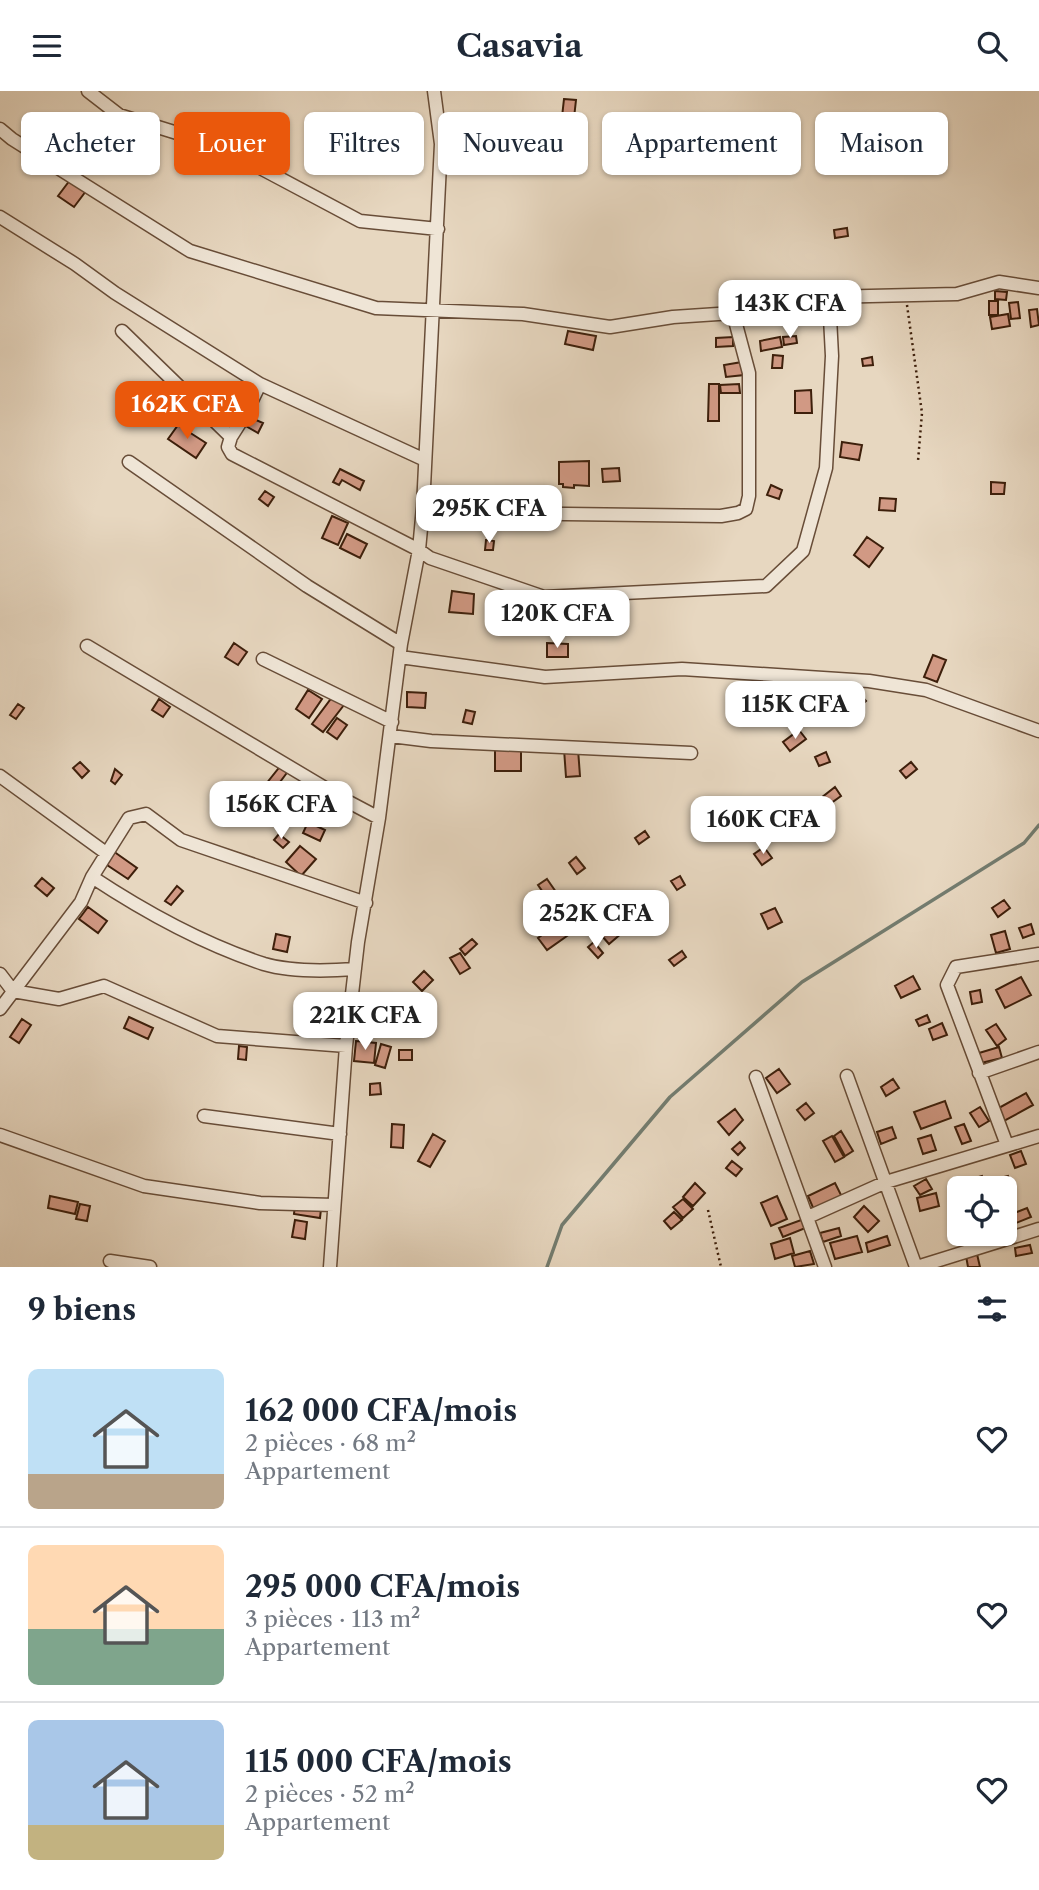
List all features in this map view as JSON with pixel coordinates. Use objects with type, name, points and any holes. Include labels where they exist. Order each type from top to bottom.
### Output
[{"type":"street","points":[[88,91],[119,115],[219,146],[360,221],[438,229]]},
{"type":"street","points":[[330,1267],[346,1046],[355,969],[391,736],[401,650],[419,550],[423,507],[441,144],[434,91]]},
{"type":"street","points":[[0,129],[190,251],[376,308],[523,314],[610,327],[673,317],[733,313],[744,305],[783,298],[957,293],[999,282],[1039,288]]},
{"type":"street","points":[[0,217],[260,384],[425,460]]},
{"type":"street","points":[[260,384],[231,437],[228,447],[232,454],[430,558],[544,597],[766,586],[803,551],[826,468],[832,356],[830,298]]},
{"type":"street","points":[[423,507],[490,513],[721,516],[746,509],[749,496],[749,373],[733,313]]},
{"type":"street","points":[[122,331],[231,437]]},
{"type":"street","points":[[129,462],[401,650],[545,677],[682,669],[869,681],[926,690],[1039,731]]},
{"type":"street","points":[[88,646],[379,818]]},
{"type":"street","points":[[263,659],[392,722]]},
{"type":"street","points":[[391,736],[443,742],[691,753]]},
{"type":"street","points":[[0,776],[106,853]]},
{"type":"street","points":[[0,1009],[81,902],[92,877],[129,818],[146,814],[181,840],[366,903]]},
{"type":"street","points":[[92,877],[131,903],[176,926],[267,965],[326,971],[355,969]]},
{"type":"street","points":[[1007,1145],[947,985],[956,967],[1039,954]]},
{"type":"street","points":[[0,974],[13,991],[59,999],[104,986],[217,1036],[346,1046]]},
{"type":"street","points":[[979,1073],[1039,1052]]},
{"type":"street","points":[[847,1076],[917,1267],[1039,1229]]},
{"type":"street","points":[[756,1077],[825,1267]]},
{"type":"street","points":[[204,1116],[340,1134]]},
{"type":"street","points":[[0,1135],[144,1186],[260,1203],[334,1205]]},
{"type":"street","points":[[808,1217],[887,1182],[1039,1136]]},
{"type":"street","points":[[110,1261],[150,1267]]},
{"type":"path","points":[[906,295],[922,413],[918,461]]},
{"type":"path","points":[[708,1210],[721,1267]]},
{"type":"building","points":[[564,99],[576,100],[575,112],[563,112]]},
{"type":"building","points":[[70,180],[86,191],[74,207],[58,196]]},
{"type":"building","points":[[847,228],[848,236],[835,238],[834,230]]},
{"type":"building","points":[[995,291],[1007,292],[1006,300],[995,299]]},
{"type":"building","points":[[989,301],[998,301],[998,315],[989,315]]},
{"type":"building","points":[[1018,302],[1020,318],[1011,319],[1009,303]]},
{"type":"building","points":[[806,307],[807,315],[789,317],[788,309]]},
{"type":"building","points":[[1037,309],[1039,325],[1031,327],[1029,310]]},
{"type":"building","points":[[1008,314],[1010,326],[992,329],[990,317]]},
{"type":"building","points":[[568,331],[596,336],[593,350],[565,344]]},
{"type":"building","points":[[796,336],[797,343],[784,345],[783,337]]},
{"type":"building","points":[[733,337],[733,346],[716,347],[716,338]]},
{"type":"building","points":[[780,337],[782,347],[761,351],[760,341]]},
{"type":"building","points":[[773,355],[783,356],[782,368],[772,368]]},
{"type":"building","points":[[872,357],[873,365],[863,366],[862,359]]},
{"type":"building","points":[[742,362],[744,375],[726,377],[724,365]]},
{"type":"building","points":[[709,384],[719,384],[719,421],[708,421]]},
{"type":"building","points":[[739,384],[740,393],[721,393],[720,385]]},
{"type":"building","points":[[811,390],[812,413],[795,413],[795,391]]},
{"type":"building","points":[[249,417],[263,423],[258,433],[244,425]]},
{"type":"building","points":[[178,425],[206,443],[196,458],[168,439]]},
{"type":"building","points":[[842,442],[862,445],[859,460],[840,457]]},
{"type":"building","points":[[589,461],[589,486],[574,485],[574,488],[559,484],[559,462]]},
{"type":"building","points":[[619,468],[620,481],[603,482],[602,469]]},
{"type":"building","points":[[340,469],[364,481],[360,490],[342,480],[339,485],[333,482]]},
{"type":"building","points":[[991,482],[1005,483],[1004,494],[991,494]]},
{"type":"building","points":[[771,485],[782,490],[779,499],[767,495]]},
{"type":"building","points":[[265,491],[274,497],[268,506],[259,499]]},
{"type":"building","points":[[880,498],[896,499],[895,511],[879,510]]},
{"type":"building","points":[[332,516],[348,523],[338,545],[322,538]]},
{"type":"building","points":[[347,534],[367,544],[360,558],[340,548]]},
{"type":"building","points":[[867,537],[883,548],[869,567],[854,555]]},
{"type":"building","points":[[486,540],[494,541],[493,550],[485,550]]},
{"type":"building","points":[[452,591],[474,594],[473,614],[449,612]]},
{"type":"building","points":[[513,603],[524,605],[521,621],[509,618]]},
{"type":"building","points":[[234,643],[247,652],[238,665],[225,657]]},
{"type":"building","points":[[547,643],[568,644],[568,657],[547,657]]},
{"type":"building","points":[[933,655],[946,660],[937,682],[924,677]]},
{"type":"building","points":[[855,689],[866,701],[854,712],[844,700]]},
{"type":"building","points":[[308,690],[322,699],[309,718],[296,709]]},
{"type":"building","points":[[407,692],[426,693],[425,708],[407,707]]},
{"type":"building","points":[[333,696],[344,705],[323,732],[312,724]]},
{"type":"building","points":[[159,699],[170,707],[163,717],[152,710]]},
{"type":"building","points":[[18,704],[24,708],[16,719],[10,715]]},
{"type":"building","points":[[466,710],[475,712],[472,724],[463,722]]},
{"type":"building","points":[[337,718],[347,725],[337,739],[327,732]]},
{"type":"building","points":[[799,730],[806,739],[790,751],[783,742]]},
{"type":"building","points":[[564,749],[578,749],[580,776],[566,777]]},
{"type":"building","points":[[495,750],[521,750],[521,771],[495,771]]},
{"type":"building","points":[[826,752],[830,762],[819,766],[815,757]]},
{"type":"building","points":[[80,762],[89,771],[82,778],[73,768]]},
{"type":"building","points":[[911,762],[917,769],[906,778],[900,771]]},
{"type":"building","points":[[282,764],[289,770],[274,790],[266,784]]},
{"type":"building","points":[[115,769],[122,775],[115,784],[111,781]]},
{"type":"building","points":[[835,787],[841,796],[827,806],[821,798]]},
{"type":"building","points":[[308,822],[325,830],[320,841],[303,833]]},
{"type":"building","points":[[645,831],[649,837],[639,844],[635,838]]},
{"type":"building","points":[[279,834],[289,842],[283,848],[274,840]]},
{"type":"building","points":[[300,846],[316,859],[301,876],[286,862]]},
{"type":"building","points":[[764,847],[772,858],[762,865],[754,854]]},
{"type":"building","points":[[113,851],[137,868],[128,879],[104,863]]},
{"type":"building","points":[[576,857],[585,868],[577,874],[569,863]]},
{"type":"building","points":[[680,876],[685,885],[677,890],[671,881]]},
{"type":"building","points":[[42,878],[54,888],[47,896],[35,886]]},
{"type":"building","points":[[547,879],[556,892],[547,898],[538,885]]},
{"type":"building","points":[[177,886],[183,891],[171,905],[165,901]]},
{"type":"building","points":[[1004,900],[1010,908],[998,917],[992,908]]},
{"type":"building","points":[[88,907],[107,921],[98,933],[79,919]]},
{"type":"building","points":[[775,908],[782,922],[768,929],[761,914]]},
{"type":"building","points":[[565,918],[574,931],[547,950],[538,938]]},
{"type":"building","points":[[1031,924],[1034,934],[1023,938],[1019,928]]},
{"type":"building","points":[[615,925],[622,933],[609,944],[602,936]]},
{"type":"building","points":[[1005,931],[1010,949],[996,953],[991,935]]},
{"type":"building","points":[[276,934],[290,937],[287,952],[273,949]]},
{"type":"building","points":[[472,939],[477,944],[465,955],[460,949]]},
{"type":"building","points":[[594,942],[603,953],[598,958],[588,947]]},
{"type":"building","points":[[682,951],[686,957],[674,966],[669,960]]},
{"type":"building","points":[[460,953],[470,968],[460,974],[450,958]]},
{"type":"building","points":[[424,971],[433,980],[422,991],[413,982]]},
{"type":"building","points":[[913,976],[920,989],[901,998],[895,986]]},
{"type":"building","points":[[1021,977],[1031,995],[1005,1008],[996,990]]},
{"type":"building","points":[[980,990],[982,1002],[972,1004],[970,992]]},
{"type":"building","points":[[927,1015],[930,1022],[919,1026],[916,1020]]},
{"type":"building","points":[[129,1017],[153,1028],[148,1039],[124,1028]]},
{"type":"building","points":[[22,1019],[31,1025],[19,1043],[10,1037]]},
{"type":"building","points":[[942,1023],[947,1035],[933,1040],[929,1029]]},
{"type":"building","points":[[996,1024],[1006,1039],[997,1046],[986,1030]]},
{"type":"building","points":[[356,1041],[376,1043],[374,1063],[354,1061]]},
{"type":"building","points":[[381,1044],[391,1047],[385,1068],[375,1065]]},
{"type":"building","points":[[239,1046],[247,1047],[246,1060],[238,1059]]},
{"type":"building","points":[[999,1047],[1002,1058],[981,1063],[979,1053]]},
{"type":"building","points":[[399,1050],[412,1050],[412,1060],[399,1060]]},
{"type":"building","points":[[779,1069],[790,1084],[777,1093],[766,1078]]},
{"type":"building","points":[[893,1079],[899,1088],[886,1096],[881,1087]]},
{"type":"building","points":[[380,1083],[381,1094],[370,1095],[370,1084]]},
{"type":"building","points":[[1026,1093],[1033,1105],[1004,1121],[997,1109]]},
{"type":"building","points":[[945,1101],[951,1118],[921,1129],[914,1112]]},
{"type":"building","points":[[806,1103],[814,1113],[805,1120],[797,1110]]},
{"type":"building","points":[[980,1107],[989,1121],[979,1127],[970,1113]]},
{"type":"building","points":[[735,1109],[743,1120],[729,1135],[718,1122]]},
{"type":"building","points":[[392,1124],[404,1125],[403,1148],[391,1147]]},
{"type":"building","points":[[964,1124],[971,1141],[962,1144],[955,1127]]},
{"type":"building","points":[[892,1127],[896,1138],[881,1144],[877,1132]]},
{"type":"building","points":[[841,1131],[853,1151],[845,1156],[834,1136]]},
{"type":"building","points":[[433,1134],[445,1141],[430,1167],[418,1161]]},
{"type":"building","points":[[931,1135],[936,1150],[923,1154],[918,1139]]},
{"type":"building","points":[[832,1136],[844,1157],[835,1162],[823,1141]]},
{"type":"building","points":[[740,1142],[745,1148],[738,1155],[732,1149]]},
{"type":"building","points":[[1021,1151],[1026,1164],[1015,1168],[1010,1155]]},
{"type":"building","points":[[732,1161],[742,1169],[736,1176],[726,1168]]},
{"type":"building","points":[[926,1179],[932,1189],[920,1195],[914,1186]]},
{"type":"building","points":[[695,1183],[705,1193],[693,1206],[683,1197]]},
{"type":"building","points":[[835,1183],[842,1197],[814,1210],[808,1196]]},
{"type":"building","points":[[936,1193],[939,1206],[920,1211],[917,1198]]},
{"type":"building","points":[[50,1196],[78,1202],[75,1214],[48,1208]]},
{"type":"building","points":[[777,1196],[787,1219],[771,1226],[761,1203]]},
{"type":"building","points":[[683,1199],[693,1209],[683,1218],[673,1207]]},
{"type":"building","points":[[80,1204],[90,1206],[87,1221],[76,1219]]},
{"type":"building","points":[[295,1205],[321,1209],[320,1218],[294,1214]]},
{"type":"building","points":[[864,1206],[879,1221],[868,1232],[854,1217]]},
{"type":"building","points":[[1027,1208],[1031,1217],[1017,1223],[1017,1212]]},
{"type":"building","points":[[674,1212],[682,1220],[671,1229],[664,1221]]},
{"type":"building","points":[[804,1219],[808,1227],[783,1237],[779,1228]]},
{"type":"building","points":[[295,1220],[307,1222],[305,1239],[292,1237]]},
{"type":"building","points":[[839,1228],[841,1236],[823,1242],[820,1233]]},
{"type":"building","points":[[857,1236],[862,1252],[835,1259],[830,1243]]},
{"type":"building","points":[[887,1236],[890,1245],[868,1252],[866,1243]]},
{"type":"building","points":[[790,1238],[794,1253],[775,1259],[771,1244]]},
{"type":"building","points":[[1030,1245],[1032,1253],[1016,1256],[1015,1248]]},
{"type":"building","points":[[810,1251],[814,1264],[795,1267],[792,1256]]},
{"type":"building","points":[[977,1254],[980,1267],[968,1267],[966,1256]]},
{"type":"waterway","points":[[547,1267],[562,1225],[670,1097],[802,982],[1024,843],[1039,825]]}]
